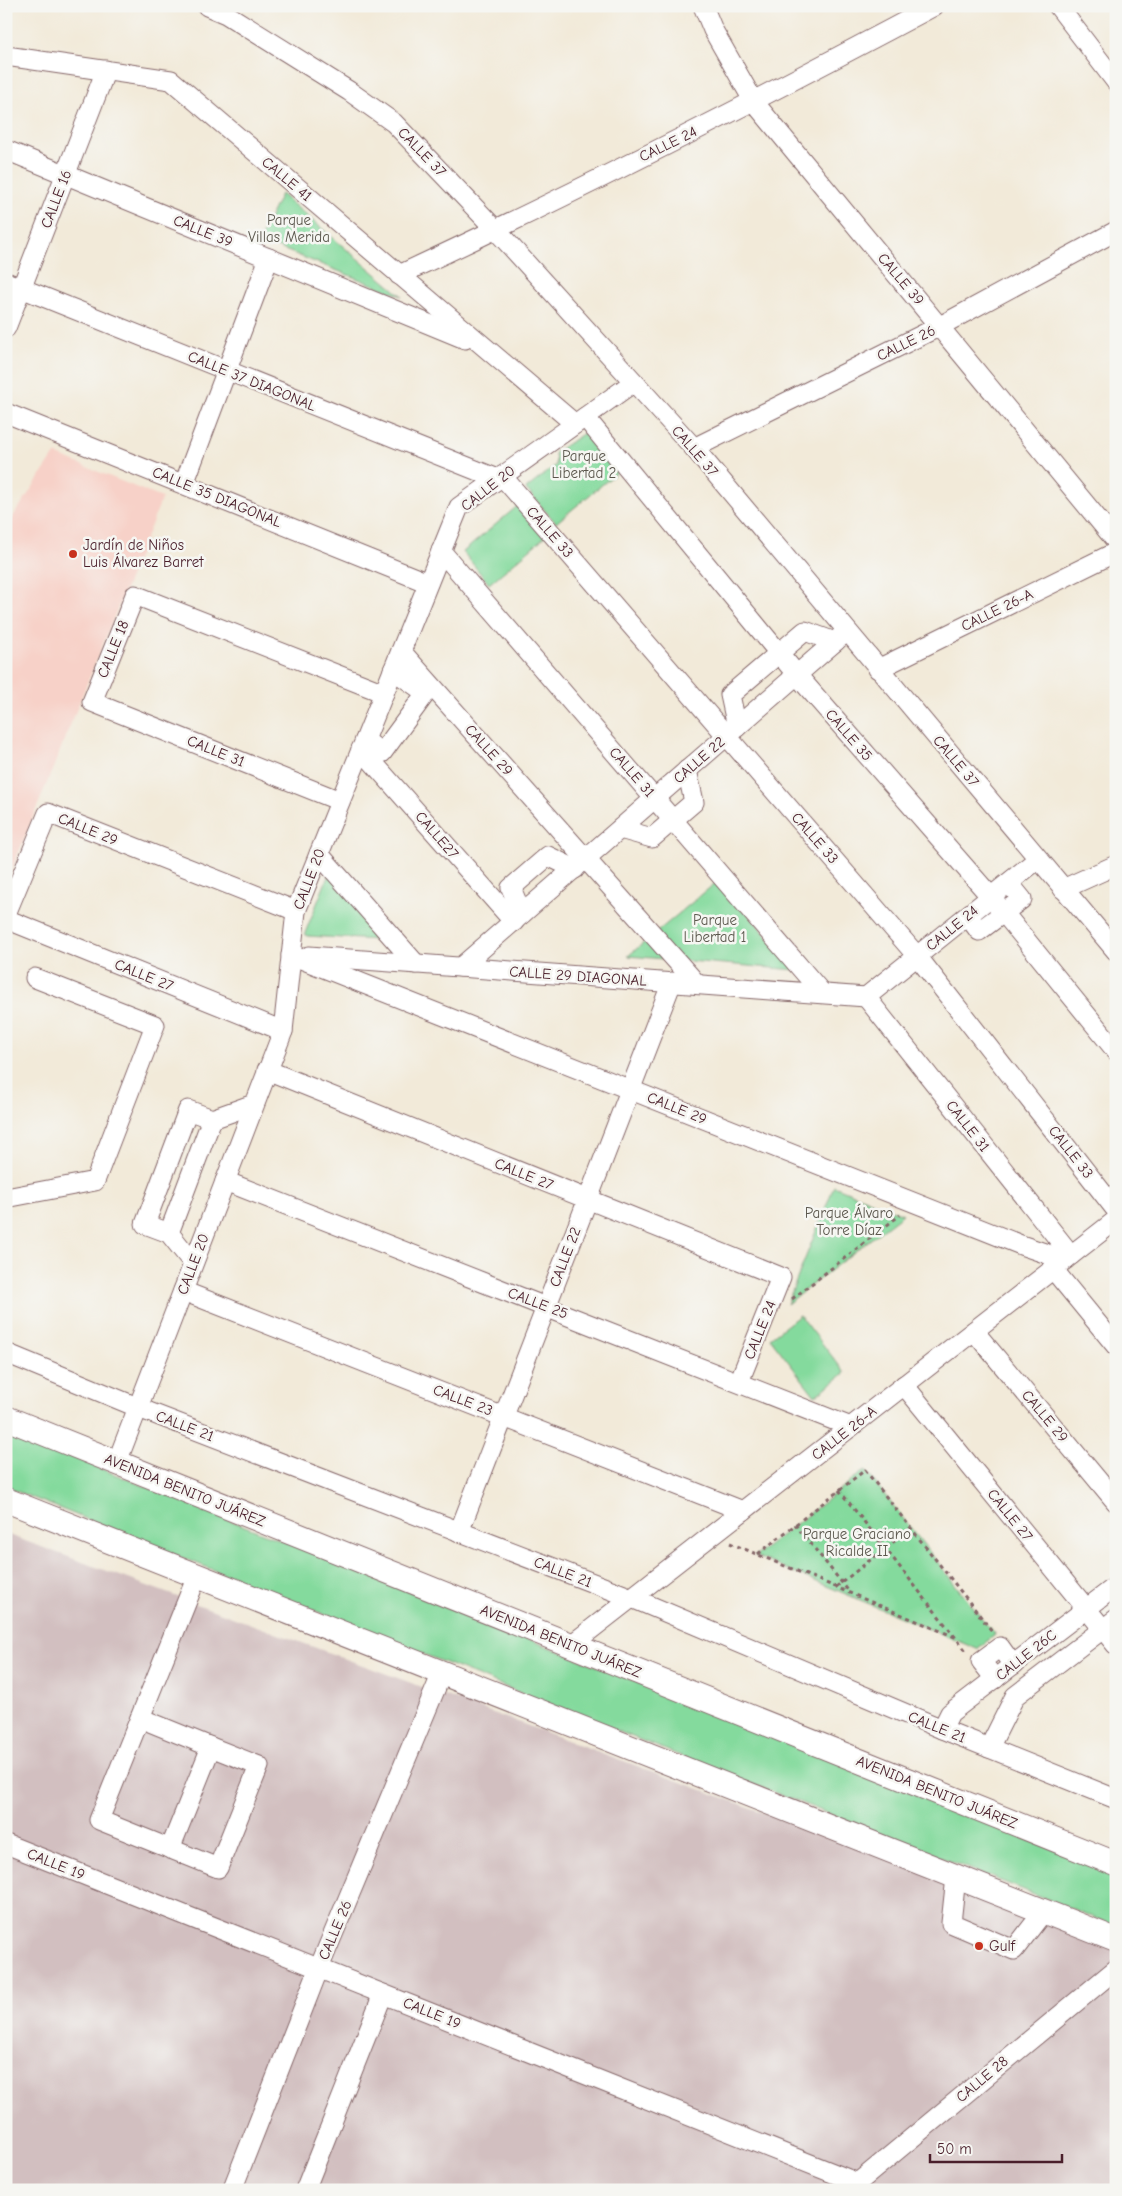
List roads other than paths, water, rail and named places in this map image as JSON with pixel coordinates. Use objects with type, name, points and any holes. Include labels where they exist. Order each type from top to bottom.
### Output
[{"type":"main road","name":"AVENIDA BENITO JUÁREZ","points":[[6,1418],[1115,1864]]},
{"type":"main road","points":[[6,1500],[1116,1940]]},
{"type":"street","points":[[207,6],[226,10]]},
{"type":"street","name":"CALLE 39","points":[[703,6],[713,30],[754,102],[1116,541]]},
{"type":"street","name":"CALLE 24","points":[[399,275],[496,230],[754,102],[934,6]]},
{"type":"street","points":[[1058,6],[1116,82]]},
{"type":"street","name":"CALLE 37","points":[[226,10],[350,91],[394,123],[496,230],[694,448],[841,637],[878,668],[1116,951]]},
{"type":"street","name":"CALLE 41","points":[[6,56],[170,80],[482,346],[580,421]]},
{"type":"street","name":"CALLE 16","points":[[6,328],[14,285],[66,174],[106,70]]},
{"type":"street","name":"CALLE 39","points":[[6,150],[482,346]]},
{"type":"street","name":"CALLE 26","points":[[694,448],[940,326],[1116,231]]},
{"type":"street","points":[[184,484],[269,258]]},
{"type":"street","name":"CALLE 37 DIAGONAL","points":[[14,285],[500,478]]},
{"type":"street","name":"CALLE 20","points":[[117,1462],[283,1030],[296,911],[459,507],[634,382]]},
{"type":"street","name":"CALLE 35 DIAGONAL","points":[[6,412],[428,582]]},
{"type":"street","name":"CALLE 35","points":[[580,421],[797,675],[991,897],[1116,1051]]},
{"type":"street","name":"CALLE 33","points":[[500,478],[732,732],[917,956],[1116,1210]]},
{"type":"street","name":"CALLE 31","points":[[441,551],[822,993]]},
{"type":"street","name":"CALLE 26-A","points":[[878,668],[1116,552]]},
{"type":"street","name":"CALLE 18","points":[[92,702],[135,595],[384,694]]},
{"type":"street","points":[[732,732],[730,695],[805,631],[841,637]]},
{"type":"street","name":"CALLE 22","points":[[461,967],[841,637]]},
{"type":"street","name":"CALLE 29","points":[[401,651],[580,864],[697,984]]},
{"type":"street","points":[[363,745],[382,753],[426,693],[393,670]]},
{"type":"street","name":"CALLE 31","points":[[92,702],[340,801]]},
{"type":"street","name":"CALLE27","points":[[363,745],[518,918]]},
{"type":"street","points":[[620,829],[652,838],[694,802],[687,770]]},
{"type":"street","name":"CALLE 29","points":[[6,914],[48,813],[296,911]]},
{"type":"street","points":[[319,854],[416,964]]},
{"type":"street","points":[[518,918],[511,888],[548,856],[580,864]]},
{"type":"street","name":"CALLE 24","points":[[866,997],[1038,860]]},
{"type":"street","points":[[1063,889],[1116,865]]},
{"type":"street","points":[[968,916],[979,931],[1022,900],[1009,883]]},
{"type":"street","name":"CALLE 27","points":[[6,919],[283,1030]]},
{"type":"street","name":"CALLE 29","points":[[290,955],[1063,1261]]},
{"type":"street","name":"CALLE 29 DIAGONAL","points":[[290,955],[866,997]]},
{"type":"street","points":[[6,1198],[95,1181],[155,1025],[35,978]]},
{"type":"street","name":"CALLE 22","points":[[458,1532],[672,982]]},
{"type":"street","name":"CALLE 31","points":[[866,997],[1063,1261],[1116,1346]]},
{"type":"street","name":"CALLE 27","points":[[267,1070],[781,1277]]},
{"type":"street","points":[[194,1264],[169,1233],[145,1224],[171,1154],[188,1110],[212,1119],[254,1104]]},
{"type":"street","points":[[169,1233],[212,1119]]},
{"type":"street","name":"CALLE 25","points":[[225,1181],[851,1427]]},
{"type":"street","name":"CALLE 26-A","points":[[571,1645],[1116,1220]]},
{"type":"street","name":"CALLE 24","points":[[739,1382],[781,1277]]},
{"type":"street","name":"CALLE 23","points":[[183,1290],[743,1511]]},
{"type":"street","name":"CALLE 29","points":[[974,1331],[1116,1502]]},
{"type":"street","name":"CALLE 21","points":[[6,1353],[138,1408],[632,1598],[942,1729],[1116,1799]]},
{"type":"street","name":"CALLE 27","points":[[904,1385],[1086,1609],[1109,1624],[1116,1645]]},
{"type":"street","points":[[140,1718],[259,1766],[218,1868],[99,1820],[197,1576]]},
{"type":"street","name":"CALLE 26C","points":[[942,1729],[950,1713],[1116,1586]]},
{"type":"street","name":"CALLE 26C","points":[[989,1748],[1015,1696],[1109,1624]]},
{"type":"street","name":"CALLE 26","points":[[232,2190],[319,1968],[442,1673]]},
{"type":"street","points":[[170,1849],[211,1747]]},
{"type":"street","name":"CALLE 19","points":[[6,1844],[319,1968],[854,2186]]},
{"type":"street","points":[[956,1877],[951,1923],[1014,1950],[1044,1911]]},
{"type":"street","name":"CALLE 28","points":[[854,2186],[1116,1969]]},
{"type":"street","points":[[305,2190],[383,1994]]},
{"type":"place","name":"Jardín de Niños Luis Álvarez Barret","points":[[73,554]]},
{"type":"place","name":"Gulf","points":[[979,1946]]},
{"type":"park label","name":"Parque Villas Merida","points":[[289,228]]},
{"type":"park label","name":"Parque Libertad 2","points":[[584,464]]},
{"type":"park label","name":"Parque Libertad 1","points":[[715,928]]},
{"type":"park label","name":"Parque Álvaro Torre Díaz","points":[[849,1222]]},
{"type":"park label","name":"Parque Graciano Ricalde II","points":[[857,1542]]}]
